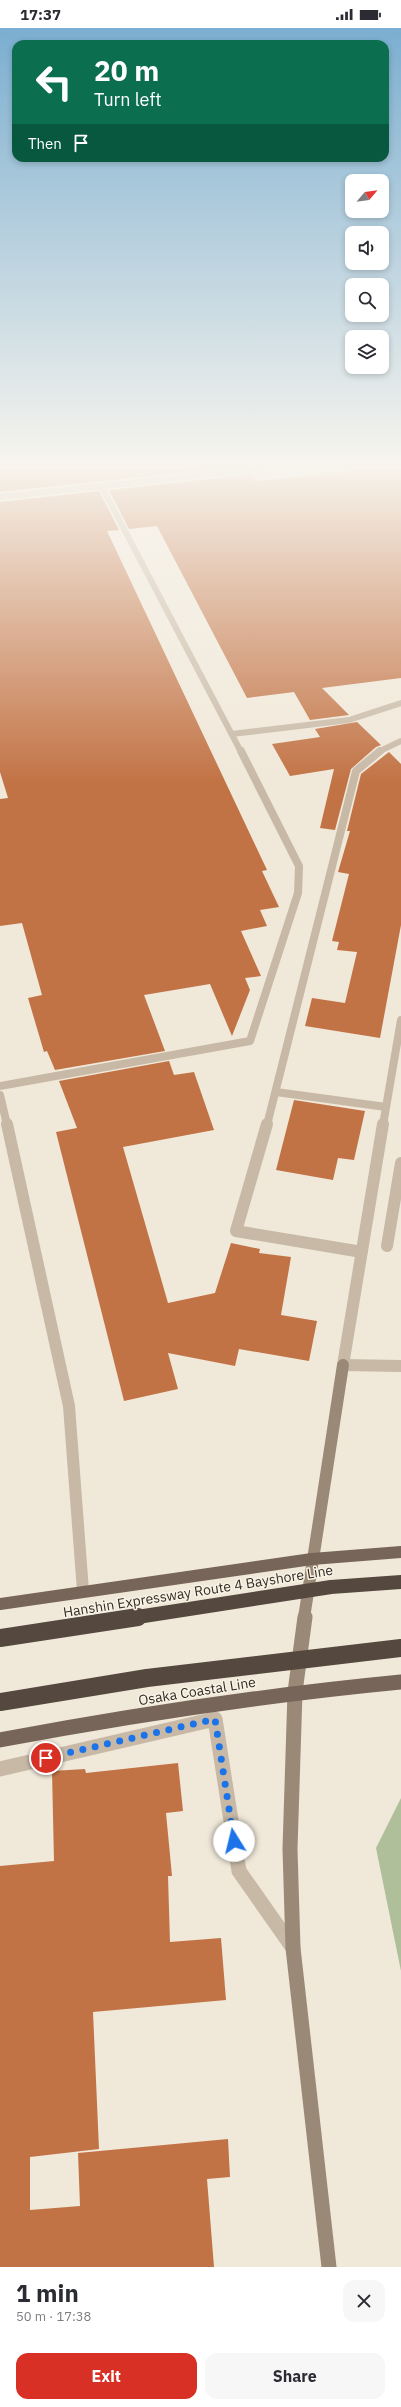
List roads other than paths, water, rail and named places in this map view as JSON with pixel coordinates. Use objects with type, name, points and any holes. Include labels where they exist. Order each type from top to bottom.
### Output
[{"type":"highway","name":"Hanshin Expressway Route 4 Bayshore Line","points":[[0,1638],[331,1587],[401,1582]]},
{"type":"highway","points":[[0,1702],[147,1678],[401,1648]]},
{"type":"main road","points":[[0,1604],[83,1590],[312,1559],[401,1552]]},
{"type":"main road","name":"Osaka Coastal Line","points":[[0,1740],[103,1721],[295,1692],[401,1682]]},
{"type":"street","points":[[0,1086],[250,1041],[298,893],[299,866],[232,734],[148,573]]},
{"type":"street","points":[[232,734],[349,720],[401,703]]},
{"type":"street","points":[[362,1252],[236,1232],[276,1092],[356,771],[374,754],[401,741]]},
{"type":"street","points":[[329,2267],[293,1948],[290,1850],[295,1692],[312,1559],[401,1020]]},
{"type":"street","points":[[276,1092],[386,1107]]},
{"type":"street","points":[[0,1095],[3,1125],[69,1406],[83,1590]]},
{"type":"street","points":[[387,1246],[401,1163]]},
{"type":"street","points":[[343,1365],[401,1366]]},
{"type":"street","points":[[0,1769],[215,1719],[239,1871],[293,1948]]}]
